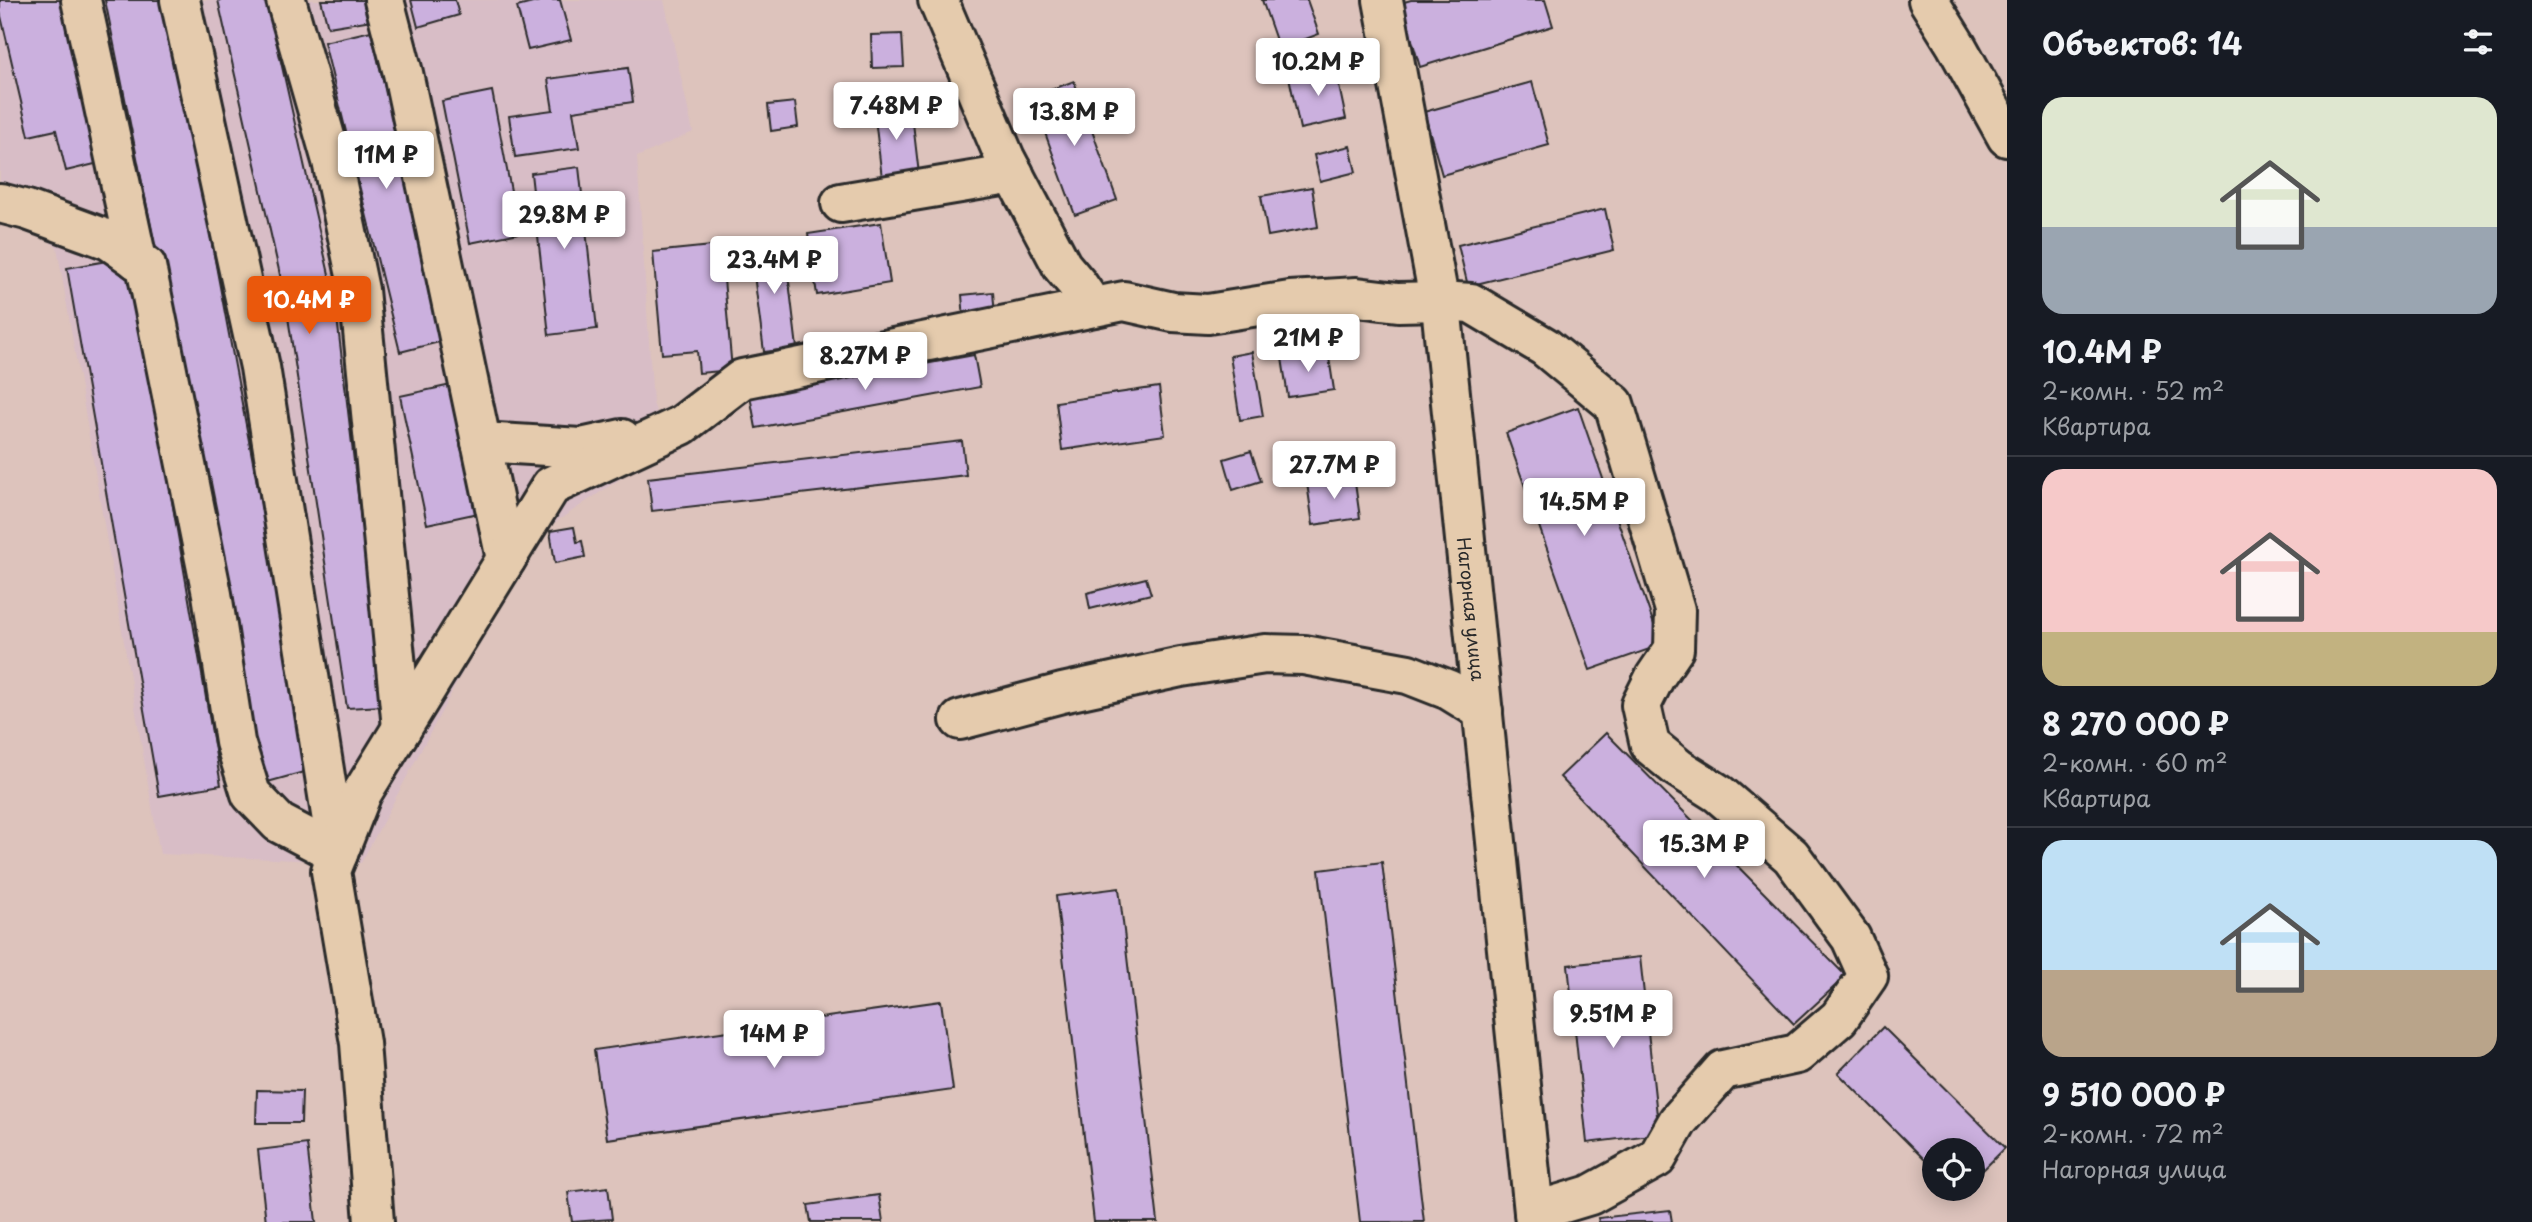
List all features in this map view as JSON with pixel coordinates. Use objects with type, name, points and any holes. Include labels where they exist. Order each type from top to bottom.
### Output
[{"type":"street","points":[[81,0],[137,260]]},
{"type":"street","points":[[180,0],[260,368],[338,854]]},
{"type":"street","points":[[286,0],[332,161],[359,290],[402,729]]},
{"type":"street","points":[[384,0],[403,73],[506,559]]},
{"type":"street","points":[[938,0],[1014,174],[1062,266],[1093,307]]},
{"type":"street","name":"Нагорная улица","points":[[1383,0],[1440,301],[1535,1217]]},
{"type":"street","points":[[1928,0],[2007,137]]},
{"type":"street","points":[[841,203],[1014,174]]},
{"type":"street","points":[[0,203],[109,240],[146,266],[212,594],[235,742],[251,794],[279,823],[338,854]]},
{"type":"street","points":[[374,1222],[360,1043],[331,871],[362,793],[551,486],[682,425],[742,379],[1124,301],[1173,312],[1208,314],[1290,301],[1357,297],[1398,302],[1471,303],[1545,347],[1614,404],[1675,610],[1675,649],[1655,677],[1641,705],[1650,745],[1678,768],[1719,794],[1791,856],[1850,938],[1868,975],[1839,1018],[1797,1054],[1723,1070],[1678,1121],[1657,1158],[1590,1195],[1535,1217]]},
{"type":"street","points":[[481,442],[581,448],[682,425]]},
{"type":"street","points":[[960,720],[1062,693],[1181,667],[1265,654],[1304,656],[1408,674],[1449,690],[1483,711]]},
{"type":"shaded area","points":[[0,0],[664,0],[693,132],[637,157],[653,403],[669,446],[535,536],[361,863],[160,854],[57,247],[0,206]]},
{"type":"building","points":[[0,0],[61,0],[99,163],[66,171],[56,130],[29,136],[0,12]]},
{"type":"building","points":[[105,0],[166,0],[311,770],[264,783]]},
{"type":"building","points":[[218,0],[267,0],[335,301],[383,706],[347,708],[285,297]]},
{"type":"building","points":[[321,0],[367,0],[372,20],[328,27]]},
{"type":"building","points":[[411,0],[455,0],[459,15],[418,27]]},
{"type":"building","points":[[544,0],[560,0],[571,40],[528,50],[517,7]]},
{"type":"building","points":[[1262,0],[1307,0],[1319,34],[1279,49]]},
{"type":"building","points":[[1411,0],[1545,0],[1553,26],[1420,67],[1401,3]]},
{"type":"building","points":[[371,31],[447,340],[400,352],[324,42]]},
{"type":"building","points":[[902,34],[904,67],[872,68],[871,35]]},
{"type":"building","points":[[1335,67],[1346,119],[1300,129],[1289,77]]},
{"type":"building","points":[[628,68],[633,102],[573,111],[579,148],[515,157],[509,116],[553,110],[548,79]]},
{"type":"building","points":[[1074,81],[1117,200],[1075,215],[1032,97]]},
{"type":"building","points":[[1532,82],[1549,145],[1442,175],[1424,112]]},
{"type":"building","points":[[492,91],[519,233],[470,243],[442,101]]},
{"type":"building","points":[[910,97],[920,183],[883,187],[873,101]]},
{"type":"building","points":[[795,102],[798,127],[771,131],[768,105]]},
{"type":"building","points":[[1350,146],[1356,172],[1320,181],[1314,155]]},
{"type":"building","points":[[579,167],[597,329],[549,335],[531,173]]},
{"type":"building","points":[[1312,187],[1318,227],[1268,236],[1261,196]]},
{"type":"building","points":[[1605,209],[1614,250],[1468,286],[1458,245]]},
{"type":"building","points":[[881,223],[890,283],[817,295],[808,234]]},
{"type":"building","points":[[784,240],[797,348],[764,352],[750,244]]},
{"type":"building","points":[[721,245],[732,370],[699,373],[697,351],[662,354],[653,252]]},
{"type":"building","points":[[130,257],[221,785],[159,796],[67,268]]},
{"type":"building","points":[[993,292],[995,316],[964,319],[962,295]]},
{"type":"building","points":[[1328,351],[1334,390],[1288,397],[1282,358]]},
{"type":"building","points":[[1252,352],[1263,416],[1240,420],[1230,356]]},
{"type":"building","points":[[974,355],[980,387],[756,428],[750,396]]},
{"type":"building","points":[[456,384],[483,512],[427,524],[400,396]]},
{"type":"building","points":[[1159,387],[1165,435],[1062,450],[1056,402]]},
{"type":"building","points":[[1578,407],[1661,645],[1590,670],[1506,433]]},
{"type":"building","points":[[962,441],[966,475],[652,511],[648,478]]},
{"type":"building","points":[[1251,451],[1261,481],[1233,490],[1224,459]]},
{"type":"building","points":[[1354,476],[1360,518],[1313,525],[1307,483]]},
{"type":"building","points":[[574,527],[577,542],[582,541],[585,557],[555,563],[550,531]]},
{"type":"building","points":[[1146,578],[1151,594],[1090,609],[1087,593]]},
{"type":"building","points":[[1606,733],[1846,976],[1794,1024],[1560,777]]},
{"type":"building","points":[[1382,862],[1424,1222],[1360,1222],[1319,870]]},
{"type":"building","points":[[1119,888],[1158,1222],[1094,1222],[1056,896]]},
{"type":"building","points":[[1640,957],[1659,1134],[1587,1143],[1568,965]]},
{"type":"building","points":[[941,1001],[953,1090],[607,1139],[594,1050]]},
{"type":"building","points":[[1883,1027],[2005,1148],[1985,1168],[1985,1138],[1922,1138],[1922,1157],[1838,1073]]},
{"type":"building","points":[[257,1090],[302,1091],[301,1123],[256,1123]]},
{"type":"building","points":[[307,1144],[316,1222],[266,1222],[258,1150]]},
{"type":"building","points":[[608,1187],[612,1219],[572,1222],[568,1192]]},
{"type":"building","points":[[879,1195],[883,1222],[811,1222],[808,1205]]},
{"type":"building","points":[[1670,1210],[1672,1222],[1599,1222],[1598,1218]]}]
